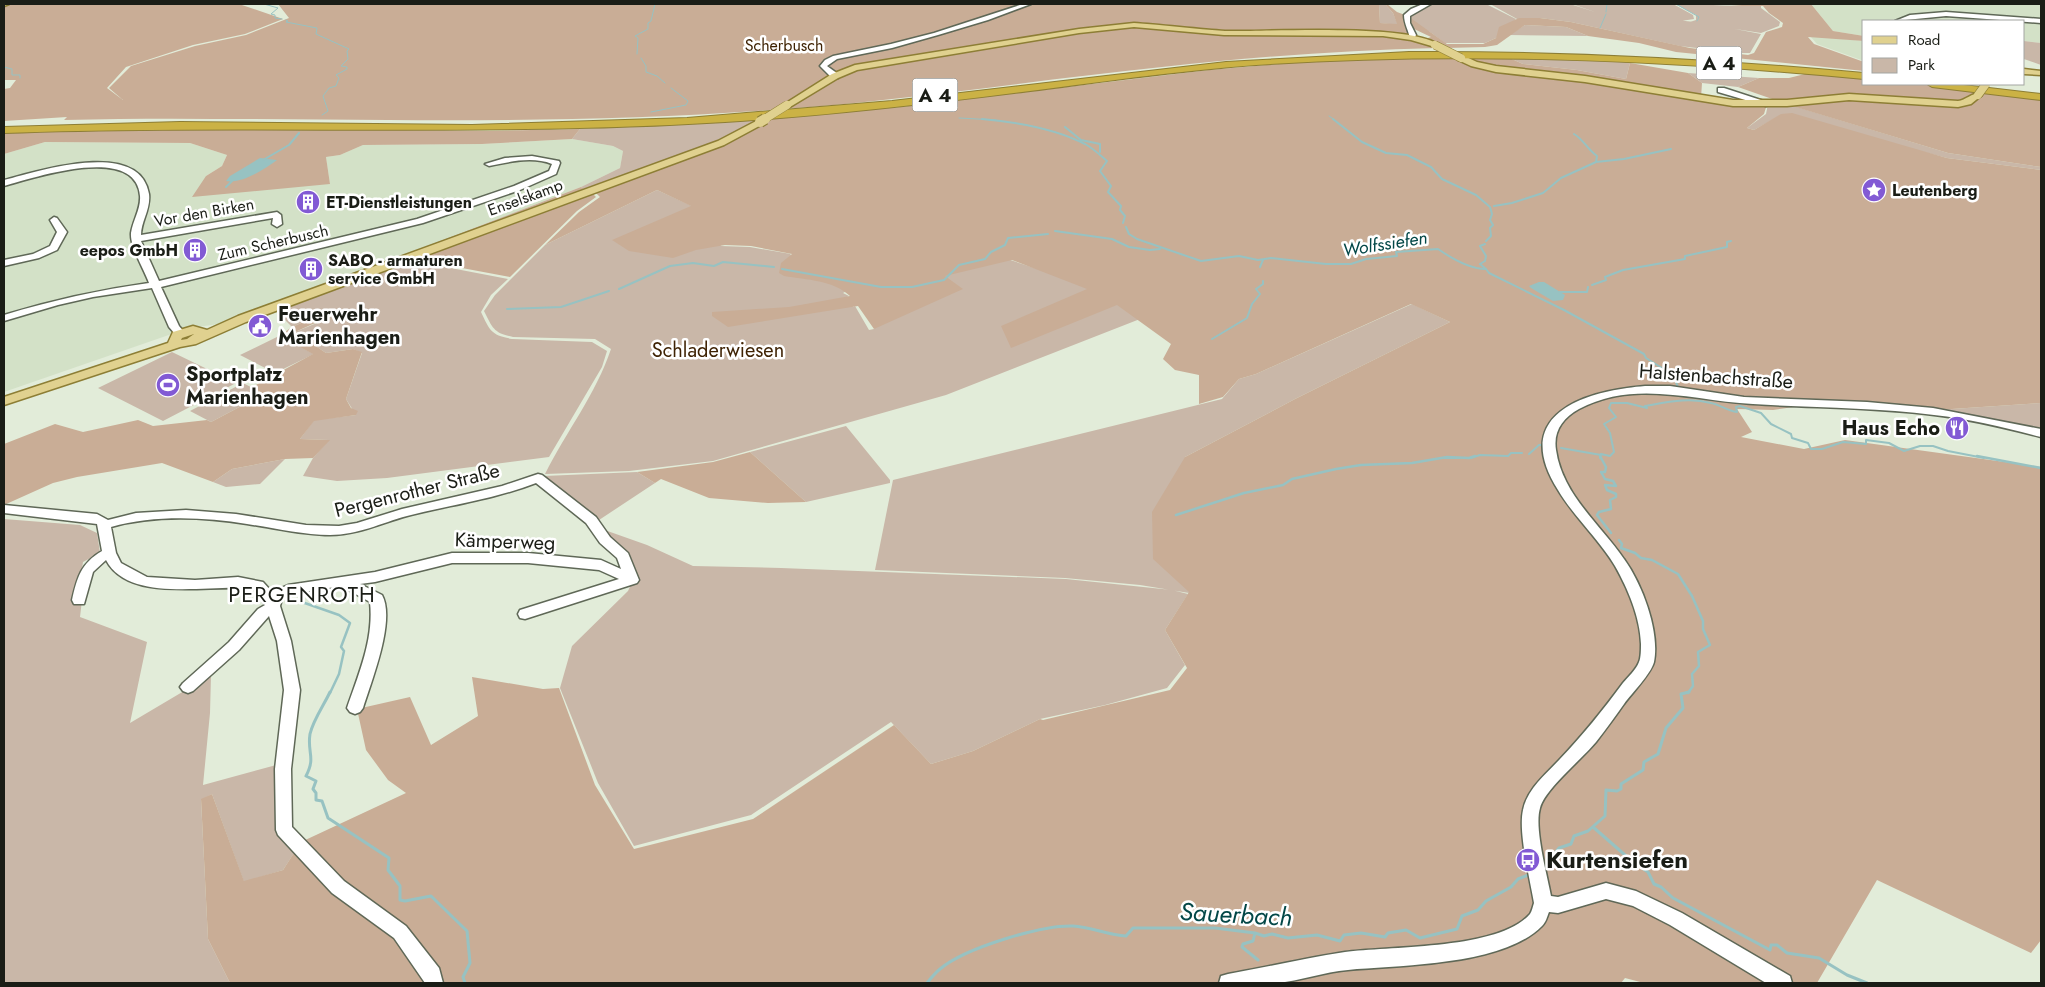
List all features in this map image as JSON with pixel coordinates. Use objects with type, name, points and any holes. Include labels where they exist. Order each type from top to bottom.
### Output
[{"type":"highway","name":"A 4","points":[[4,128],[141,121],[476,124],[686,118],[898,100],[1170,67],[1377,52],[1524,50],[1654,55],[1762,63],[1862,75]]},
{"type":"highway","name":"A 4","points":[[4,128],[200,125],[472,128],[686,121],[786,115],[900,104],[1250,63],[1418,54],[1574,55],[1721,63],[1862,75]]},
{"type":"highway","points":[[1574,55],[1660,68]]},
{"type":"highway","points":[[1803,74],[1862,75]]},
{"type":"highway","points":[[1942,85],[2041,95]]},
{"type":"highway","points":[[1968,85],[2041,95]]},
{"type":"main road","name":"Enselskamp","points":[[4,401],[98,370],[177,339],[242,320],[704,149],[760,122],[835,76],[855,68],[890,61],[1111,27],[1152,26],[1224,33],[1374,34],[1412,38],[1435,45],[1474,64],[1496,70],[1585,79],[1725,102],[1769,104],[1849,97],[1958,104],[1968,102],[1978,95],[1985,85]]},
{"type":"main road","points":[[2025,72],[2041,73]]},
{"type":"street","points":[[835,76],[823,66],[830,59],[927,37],[1028,4]]},
{"type":"street","points":[[1412,38],[1413,33],[1407,23],[1407,15],[1413,10],[1428,4]]},
{"type":"street","points":[[1901,20],[1915,16],[1950,14],[2041,21]]},
{"type":"street","points":[[1721,90],[1769,104]]},
{"type":"street","name":"Zum Scherbusch","points":[[4,318],[84,296],[155,285],[420,221],[517,188],[553,172],[556,163],[540,159],[502,161],[489,164]]},
{"type":"street","name":"Vor den Birken","points":[[4,182],[54,170],[91,165],[116,167],[128,170],[134,175],[143,190],[146,204],[141,214],[136,239],[174,327],[177,339]]},
{"type":"street","name":"Vor den Birken","points":[[136,239],[276,217]]},
{"type":"street","points":[[4,263],[36,256],[54,248],[62,232],[54,220]]},
{"type":"street","points":[[366,223],[368,234]]},
{"type":"street","name":"Halstenbachstraße","points":[[1543,903],[1530,826],[1531,809],[1539,792],[1590,738],[1646,664],[1648,645],[1646,625],[1640,605],[1620,563],[1563,489],[1558,478],[1549,446],[1550,433],[1559,418],[1573,406],[1592,399],[1642,389],[1660,389],[1750,401],[1934,411],[2041,433]]},
{"type":"street","name":"Pergenrother Straße","points":[[104,525],[114,521],[170,515],[236,518],[330,532],[358,529],[402,513],[480,496],[521,485],[538,478],[591,520],[605,540],[623,556],[632,580]]},
{"type":"street","points":[[4,509],[102,520],[109,553],[116,566],[144,582],[195,585],[238,582],[258,585],[273,606],[284,641],[292,690],[283,770],[284,830],[338,886],[400,932],[432,976],[434,983]]},
{"type":"street","points":[[79,600],[85,572],[89,565],[109,553]]},
{"type":"street","name":"Kämperweg","points":[[188,687],[234,646],[263,613],[273,606],[276,596],[288,590],[374,577],[452,558],[528,558],[571,564],[601,565],[632,580]]},
{"type":"street","points":[[524,614],[632,580]]},
{"type":"street","points":[[345,582],[377,599],[380,616],[375,646],[355,708]]},
{"type":"street","points":[[1228,983],[1346,961],[1418,957],[1458,951],[1498,941],[1519,932],[1537,919],[1543,903],[1558,905],[1606,891],[1636,899],[1676,919],[1783,983]]},
{"type":"shaded area","points":[[1811,4],[2041,4],[2041,43],[2025,41],[2025,20],[1924,20],[1914,14],[1893,20],[1862,20],[1862,36],[1833,31]]},
{"type":"shaded area","points":[[1810,36],[1862,41],[1862,60],[1817,44]]},
{"type":"shaded area","points":[[572,139],[613,146],[623,151],[620,168],[581,187],[365,270],[367,272],[219,324],[189,328],[4,392],[4,154],[45,142],[190,143],[227,155],[222,166],[206,176],[330,184],[326,157],[340,155],[363,145],[482,144]]},
{"type":"green space","name":"Scherbusch","points":[[4,4],[239,4],[283,19],[245,34],[193,45],[126,67],[107,88],[123,100],[109,88],[131,66],[195,46],[246,35],[289,18],[278,4],[1379,4],[1380,23],[1397,24],[1393,13],[1385,4],[1387,4],[1397,12],[1405,15],[1411,39],[1438,48],[1334,52],[1231,60],[831,105],[685,115],[488,120],[64,120],[67,117],[4,121],[4,89],[10,88],[16,80],[4,80]]},
{"type":"green space","points":[[1379,4],[1385,4],[1393,13],[1398,25],[1380,23]]},
{"type":"green space","points":[[1430,4],[1486,4],[1516,19],[1496,38],[1485,43],[1445,43],[1430,32],[1409,22],[1410,16],[1423,6]]},
{"type":"green space","points":[[1490,4],[1570,4],[1595,12],[1572,4],[1673,4],[1693,15],[1694,19],[1683,21],[1761,34],[1750,53],[1737,53],[1680,46],[1571,22],[1540,18],[1517,19]]},
{"type":"green space","points":[[1675,4],[1761,5],[1761,8],[1780,22],[1779,26],[1761,33],[1690,22],[1696,20],[1696,15]]},
{"type":"green space","points":[[1720,4],[1811,4],[1833,31],[1862,36],[1862,41],[1808,37],[1814,44],[1862,61],[1862,71],[1676,52],[1639,43],[1588,36],[1566,27],[1525,25],[1497,45],[1446,48],[1425,39],[1431,37],[1412,28],[1409,22],[1412,19],[1447,44],[1483,44],[1496,38],[1499,27],[1519,18],[1540,18],[1571,22],[1690,48],[1748,55],[1754,53],[1766,32],[1782,27],[1783,23],[1763,6]]},
{"type":"green space","points":[[1525,25],[1566,27],[1588,36],[1509,35]]},
{"type":"green space","points":[[2025,41],[2041,43],[2041,65],[2025,59]]},
{"type":"green space","points":[[1503,55],[1630,63],[1626,79],[1577,70],[1523,64]]},
{"type":"green space","points":[[1503,55],[1523,64],[1577,70],[1626,79],[1630,63],[1688,73],[1702,83],[1701,98],[1767,104],[1764,114],[1747,128],[1754,130],[1781,114],[1792,113],[1947,158],[2041,170],[2041,403],[1937,410],[1834,401],[1773,410],[1737,409],[1752,432],[1741,437],[1804,449],[1845,440],[2041,467],[2041,940],[2031,953],[1877,880],[1817,983],[1644,983],[1625,978],[1621,983],[230,983],[208,939],[201,799],[212,794],[244,881],[283,870],[301,842],[406,793],[388,780],[366,750],[357,709],[410,697],[431,745],[478,716],[472,677],[543,689],[559,688],[595,785],[634,849],[753,819],[894,725],[931,764],[973,751],[1040,719],[1043,720],[1170,690],[1187,668],[1165,630],[1189,592],[1153,559],[1152,512],[1185,457],[1295,399],[1450,322],[1411,304],[1256,374],[1239,379],[1223,397],[1199,404],[1199,375],[1175,370],[1163,359],[1171,344],[1117,305],[1011,348],[1001,326],[1087,289],[1012,260],[945,276],[963,289],[874,329],[858,306],[728,327],[712,316],[712,312],[789,307],[850,296],[828,284],[784,276],[779,273],[781,263],[792,254],[751,246],[725,245],[696,250],[673,258],[629,251],[612,240],[691,206],[657,190],[545,245],[579,212],[600,197],[594,191],[722,143],[774,118],[900,107],[1209,70],[1325,60]]},
{"type":"green space","points":[[1688,73],[1759,78],[1738,87],[1702,83]]},
{"type":"green space","points":[[1805,74],[1830,74],[1862,78],[1862,85],[1929,85],[2041,98],[2041,167],[1948,153],[1789,105],[1738,87],[1759,78],[1789,78]]},
{"type":"green space","points":[[1768,104],[1787,104],[1948,153],[2041,167],[2041,170],[1947,158],[1781,115],[1754,130],[1747,128],[1766,114]]},
{"type":"green space","points":[[757,120],[715,143],[588,191],[581,187],[620,168],[623,151],[613,146],[572,139],[580,129]]},
{"type":"green space","points":[[140,127],[489,131],[580,129],[572,139],[482,144],[363,145],[340,155],[326,157],[330,184],[192,197],[206,176],[222,166],[227,155],[190,143],[45,142],[4,154],[4,133]]},
{"type":"green space","points":[[581,187],[588,191],[367,272],[365,270]]},
{"type":"green space","name":"Schladerwiesen","points":[[657,190],[692,206],[699,206],[721,246],[750,247],[791,254],[821,267],[871,277],[843,293],[849,296],[847,297],[853,307],[855,306],[869,330],[874,329],[916,266],[998,256],[1163,310],[946,395],[713,461],[629,471],[545,474],[597,382],[611,349],[595,339],[513,337],[498,332],[484,311],[495,295],[545,245]]},
{"type":"green space","points":[[592,193],[596,197],[577,211],[510,277],[414,259]]},
{"type":"green space","points":[[409,260],[508,279],[491,295],[481,312],[489,328],[495,334],[512,339],[592,342],[607,351],[602,367],[549,457],[387,478],[337,481],[303,476],[313,458],[329,440],[300,439],[314,420],[356,415],[346,399],[362,353],[353,349],[326,353],[295,332],[324,320],[320,315],[292,327],[275,310]]},
{"type":"green space","points":[[1412,304],[1450,322],[1295,399],[1185,457],[1189,593],[1140,585],[1065,578],[875,570],[893,480],[1222,399],[1239,379],[1256,374]]},
{"type":"green space","points":[[320,315],[324,319],[295,332],[326,353],[353,349],[362,352],[346,399],[351,408],[358,411],[356,415],[314,421],[300,439],[330,440],[313,458],[285,459],[232,469],[213,482],[162,463],[77,477],[53,483],[4,505],[4,444],[55,424],[83,432],[138,420],[153,426],[207,420],[211,422],[264,394],[252,387],[313,354],[279,336],[292,327]]},
{"type":"green space","points":[[279,336],[314,354],[275,373],[240,355]]},
{"type":"green space","name":"Sportplatz Marienhagen","points":[[172,352],[236,383],[163,421],[98,388]]},
{"type":"green space","points":[[243,383],[264,394],[211,422],[190,411]]},
{"type":"green space","points":[[2041,403],[2041,429],[1937,410]]},
{"type":"green space","points":[[846,426],[890,480],[890,483],[806,502],[750,452]]},
{"type":"green space","points":[[750,452],[806,502],[768,503],[709,498],[661,479],[655,483],[637,472],[713,462]]},
{"type":"green space","points":[[285,459],[260,484],[226,487],[213,482],[232,469]]},
{"type":"green space","points":[[637,472],[655,483],[596,522],[540,478],[544,476]]},
{"type":"green space","points":[[4,519],[80,525],[97,533],[100,553],[83,562],[77,601],[82,600],[80,617],[147,642],[130,723],[211,675],[210,713],[203,785],[280,764],[282,830],[298,847],[283,870],[244,882],[212,794],[201,800],[208,939],[230,983],[4,983]]},
{"type":"green space","points":[[599,528],[647,545],[693,566],[1066,579],[1172,590],[1188,594],[1165,630],[1185,665],[1167,688],[1105,705],[1040,719],[973,751],[931,764],[891,722],[751,815],[634,846],[598,783],[560,688],[572,646],[628,591],[633,580]]},
{"type":"water","points":[[260,158],[277,160],[246,178],[226,181],[230,176]]},
{"type":"water","points":[[1544,282],[1565,295],[1563,300],[1553,301],[1529,286]]},
{"type":"waterway","points":[[264,4],[278,8],[271,14],[275,15],[275,18],[282,19]]},
{"type":"waterway","points":[[637,54],[638,38],[635,36],[648,29],[648,23],[651,21],[655,4]]},
{"type":"waterway","points":[[1606,12],[1607,4]]},
{"type":"waterway","points":[[1676,4],[1699,17],[1697,21]]},
{"type":"waterway","points":[[1600,28],[1606,14]]},
{"type":"waterway","points":[[286,20],[288,21],[286,22],[317,28],[316,34],[349,49],[347,51],[348,59],[341,66],[347,67],[347,69],[336,75],[339,78],[336,86],[329,88],[323,96],[328,111],[322,115]]},
{"type":"waterway","points":[[641,58],[646,66],[646,72],[657,76],[665,83]]},
{"type":"waterway","points":[[4,67],[12,69],[12,75],[20,75],[20,78]]},
{"type":"waterway","points":[[651,112],[686,105],[688,101],[671,88]]},
{"type":"waterway","points":[[1329,116],[1335,120]]},
{"type":"waterway","name":"Wolfssiefen","points":[[959,118],[986,119]]},
{"type":"waterway","name":"Wolfssiefen","points":[[982,119],[986,119]]},
{"type":"waterway","name":"Wolfssiefen","points":[[986,119],[996,120]]},
{"type":"waterway","name":"Wolfssiefen","points":[[986,119],[1022,124],[1048,130],[1073,138],[1094,150],[1107,161],[1100,171],[1111,186],[1108,192],[1121,206],[1120,210],[1125,216],[1123,223]]},
{"type":"waterway","points":[[1333,119],[1362,142],[1386,153],[1407,155],[1431,167],[1442,179],[1476,195],[1490,207],[1492,214],[1490,220],[1493,225],[1490,228],[1491,236],[1486,241]]},
{"type":"waterway","name":"Wolfssiefen","points":[[1065,127],[1081,140],[1100,144],[1100,152]]},
{"type":"waterway","points":[[263,160],[289,145],[299,133]]},
{"type":"waterway","points":[[1574,134],[1597,156],[1596,162]]},
{"type":"waterway","points":[[1596,162],[1624,159],[1671,149]]},
{"type":"waterway","points":[[1494,206],[1512,203],[1543,193],[1561,178],[1596,162]]},
{"type":"waterway","points":[[226,187],[232,181]]},
{"type":"waterway","name":"Wolfssiefen","points":[[1126,227],[1129,234],[1137,239],[1201,261],[1239,256],[1258,260],[1271,258],[1326,264],[1351,264],[1366,259],[1397,256],[1396,252],[1438,249],[1467,265],[1486,269]]},
{"type":"waterway","points":[[1055,231],[1112,239],[1129,247],[1150,250],[1160,249]]},
{"type":"waterway","points":[[782,269],[881,287],[912,287],[944,280],[959,265],[985,259],[991,252],[1005,245],[1008,238],[1048,234]]},
{"type":"waterway","points":[[1592,285],[1606,280],[1605,277],[1623,270],[1685,259],[1685,256],[1727,247],[1727,242],[1731,241]]},
{"type":"waterway","points":[[1485,244],[1480,246],[1486,256],[1485,261],[1480,264],[1486,269]]},
{"type":"waterway","name":"Wolfssiefen","points":[[1260,267],[1263,260]]},
{"type":"waterway","points":[[619,289],[670,266],[693,263],[714,266],[723,262],[774,267]]},
{"type":"waterway","name":"Wolfssiefen","points":[[1486,269],[1489,273],[1564,310],[1644,354],[1646,358],[1673,375],[1678,387]]},
{"type":"waterway","points":[[1212,339],[1247,318],[1252,304],[1260,294],[1256,289],[1263,284],[1263,281]]},
{"type":"waterway","points":[[1560,292],[1587,292],[1588,287]]},
{"type":"waterway","points":[[507,309],[561,307],[609,291]]},
{"type":"waterway","points":[[1601,455],[1610,456],[1614,452],[1610,433],[1604,424],[1616,417],[1609,408],[1611,403],[1627,403],[1647,408],[1645,406],[1687,400],[1703,401],[1737,412],[1736,407],[1740,406],[1761,413],[1771,424],[1791,434],[1792,438],[1808,443],[1811,449],[1822,449],[1843,442],[1866,444],[1866,440],[1889,443],[1904,451],[1920,446],[1933,446],[1984,458]]},
{"type":"waterway","points":[[1529,454],[1539,445],[1544,445]]},
{"type":"waterway","points":[[1561,448],[1601,455]]},
{"type":"waterway","points":[[1471,458],[1480,455],[1508,456],[1511,453],[1522,453]]},
{"type":"waterway","points":[[1176,515],[1244,493],[1283,485],[1292,479],[1336,469],[1361,465],[1412,463],[1447,457],[1469,458],[1475,456]]},
{"type":"waterway","points":[[1977,456],[2041,468]]},
{"type":"waterway","name":"Sauerbach","points":[[1600,457],[1606,467],[1605,472],[1601,472],[1605,479],[1613,481],[1616,486],[1605,485],[1607,490],[1616,494],[1616,497],[1610,500],[1611,509],[1599,512],[1597,515],[1611,533]]},
{"type":"waterway","points":[[1444,458],[1460,458]]},
{"type":"waterway","name":"Sauerbach","points":[[1619,540],[1622,544],[1621,548],[1635,553],[1641,558],[1652,560],[1678,574],[1692,596],[1703,621],[1703,629],[1710,645],[1698,652],[1699,666],[1692,674],[1693,686],[1689,692]]},
{"type":"waterway","points":[[299,601],[339,615],[350,623],[341,647],[344,651],[339,674],[330,693]]},
{"type":"waterway","points":[[330,692],[311,729],[309,740],[311,759],[306,776],[316,781],[313,789],[316,793],[316,800],[322,801],[328,818],[389,858],[388,870],[400,886],[400,900],[405,901],[431,896],[467,931],[470,963],[463,977],[465,983]]},
{"type":"waterway","name":"Sauerbach","points":[[1547,863],[1559,848],[1571,844],[1574,836],[1588,831],[1605,816],[1606,790],[1617,791],[1621,789],[1621,784],[1643,770],[1644,762],[1658,754],[1666,728],[1683,708],[1681,694],[1689,692]]},
{"type":"waterway","points":[[1593,827],[1633,862],[1648,872],[1654,884],[1661,887],[1673,898],[1770,950],[1771,945],[1777,945],[1787,953],[1819,958],[1847,975],[1867,983]]},
{"type":"waterway","name":"Sauerbach","points":[[1255,933],[1264,936],[1272,934],[1288,938],[1317,935],[1340,941],[1344,935],[1361,933],[1385,937],[1388,933],[1406,930],[1420,938],[1457,929],[1462,916],[1478,910],[1486,901],[1511,887],[1518,879],[1531,874]]},
{"type":"waterway","name":"Sauerbach","points":[[927,983],[940,969],[967,953],[1004,939],[1042,929],[1073,926],[1126,936],[1133,928],[1215,928],[1255,933]]},
{"type":"waterway","points":[[1255,933],[1253,941],[1243,944],[1242,947],[1258,960]]},
{"type":"place","name":"Leutenberg","points":[[1874,190]]},
{"type":"place","name":"ET-Dienstleistungen","points":[[308,202]]},
{"type":"place","name":"eepos GmbH","points":[[195,250]]},
{"type":"place","name":"SABO - armaturen service GmbH","points":[[311,269]]},
{"type":"place","name":"Feuerwehr Marienhagen","points":[[260,326]]},
{"type":"place","name":"Sportplatz Marienhagen","points":[[168,385]]},
{"type":"place","name":"Haus Echo","points":[[1957,428]]},
{"type":"place","name":"Kurtensiefen","points":[[1528,860]]},
{"type":"district","name":"PERGENROTH","points":[[302,594]]}]
